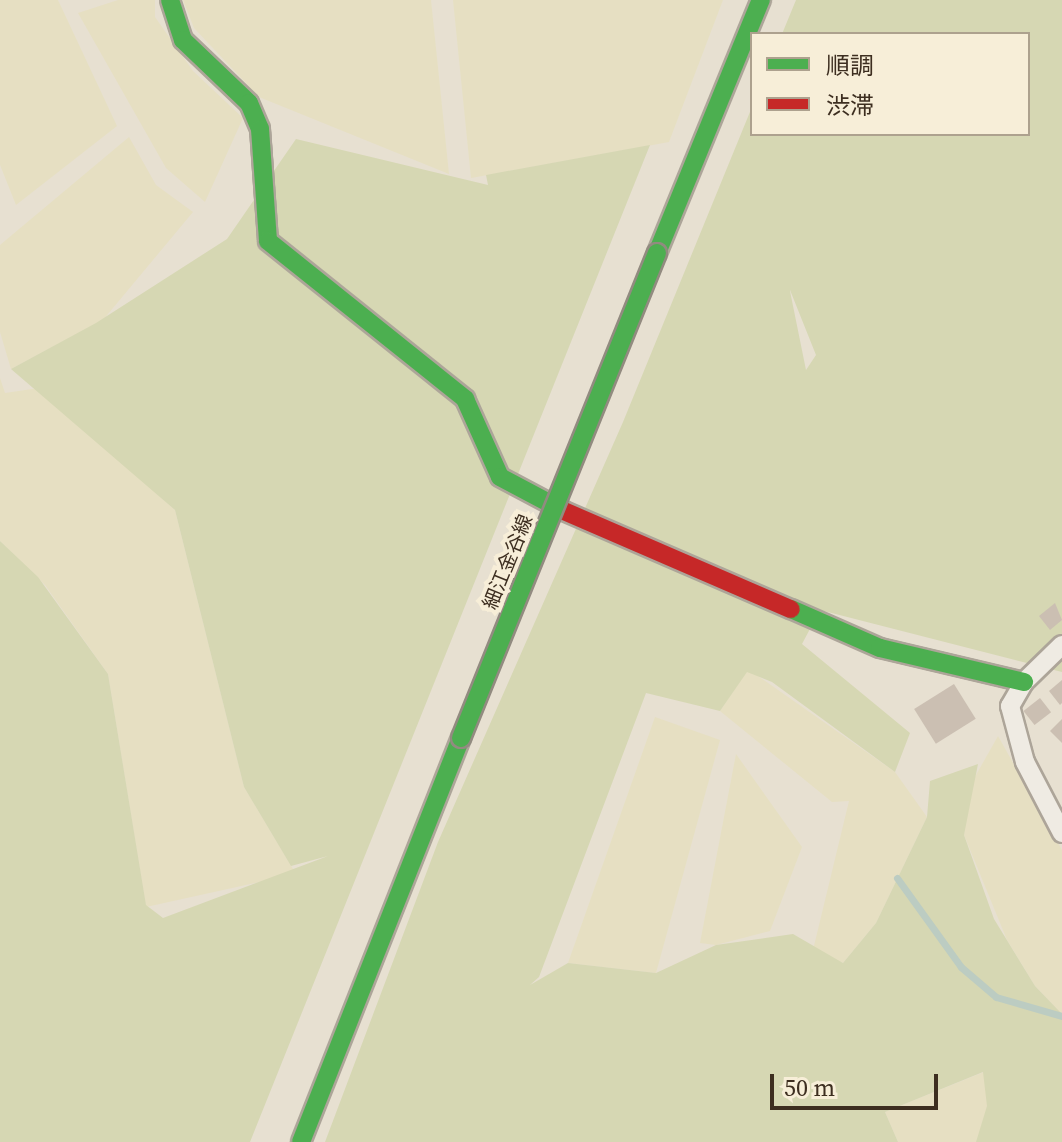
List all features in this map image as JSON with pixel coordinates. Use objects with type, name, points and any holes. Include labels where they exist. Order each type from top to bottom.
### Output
[{"type":"main road","points":[[170,0],[183,40],[249,103],[260,129],[268,241],[465,399],[500,477],[519,492],[880,648],[1024,682]]},
{"type":"main road","name":"細江金谷線","points":[[301,1142],[760,1]]},
{"type":"street","points":[[1062,645],[1024,682],[1010,706],[1014,732],[1062,833]]},
{"type":"shaded area","points":[[0,0],[58,0],[117,126],[16,205],[0,165]]},
{"type":"shaded area","points":[[118,0],[155,0],[155,17],[193,71],[243,118],[205,202],[166,168],[78,13]]},
{"type":"shaded area","points":[[183,0],[431,0],[449,174],[259,97],[194,28]]},
{"type":"shaded area","points":[[453,0],[723,0],[669,142],[471,178]]},
{"type":"shaded area","points":[[129,137],[156,185],[193,212],[103,320],[11,369],[0,332],[0,245]]},
{"type":"shaded area","points":[[0,378],[5,393],[39,388],[175,510],[244,787],[296,874],[146,907],[108,674],[45,585],[0,541]]},
{"type":"shaded area","points":[[748,669],[895,772],[927,817],[876,923],[843,963],[813,950],[849,801],[832,802],[720,711]]},
{"type":"shaded area","points":[[655,717],[720,740],[656,973],[568,963]]},
{"type":"shaded area","points":[[998,736],[1062,850],[1062,1014],[1035,986],[1007,940],[964,835],[967,791]]},
{"type":"shaded area","points":[[736,754],[802,847],[770,931],[716,945],[700,943]]},
{"type":"shaded area","points":[[984,1072],[1062,1142],[898,1142],[885,1112]]},
{"type":"green space","points":[[796,0],[1062,0],[1062,672],[820,610],[802,644],[910,733],[895,772],[772,682],[747,672],[720,711],[646,693],[539,977],[530,985],[568,963],[656,973],[716,945],[793,934],[843,963],[876,923],[927,817],[930,781],[978,764],[964,835],[994,919],[1035,986],[1062,1014],[1062,1142],[976,1142],[987,1106],[983,1072],[885,1112],[898,1142],[325,1142],[438,842],[623,422],[750,112],[750,136],[1030,136],[1030,32],[783,32]],"holes":[[[790,290],[816,355],[806,370]]]},
{"type":"green space","points":[[296,139],[488,185],[486,175],[650,145],[250,1142],[0,1142],[0,541],[38,577],[108,674],[146,905],[163,918],[328,856],[291,866],[244,787],[175,510],[11,369],[96,323],[227,239]]},
{"type":"building","points":[[1055,603],[1062,620],[1050,630],[1039,616]]},
{"type":"building","points":[[1062,680],[1062,703],[1060,705],[1049,691]]},
{"type":"building","points":[[954,684],[976,719],[936,744],[914,709]]},
{"type":"building","points":[[1040,698],[1051,712],[1035,725],[1023,711]]},
{"type":"building","points":[[1062,719],[1062,743],[1050,731]]},
{"type":"waterway","points":[[897,878],[961,967],[996,997],[1062,1016]]},
{"type":"traffic: fast","points":[[170,0],[183,40],[249,103],[260,129],[268,241],[465,399],[500,477],[564,511]]},
{"type":"traffic: fast","points":[[657,253],[761,0]]},
{"type":"traffic: fast","points":[[461,738],[657,253]]},
{"type":"traffic: fast","points":[[791,609],[880,648],[1024,682]]},
{"type":"traffic: fast","points":[[301,1142],[461,738]]},
{"type":"traffic: jam","points":[[564,511],[791,609]]}]
